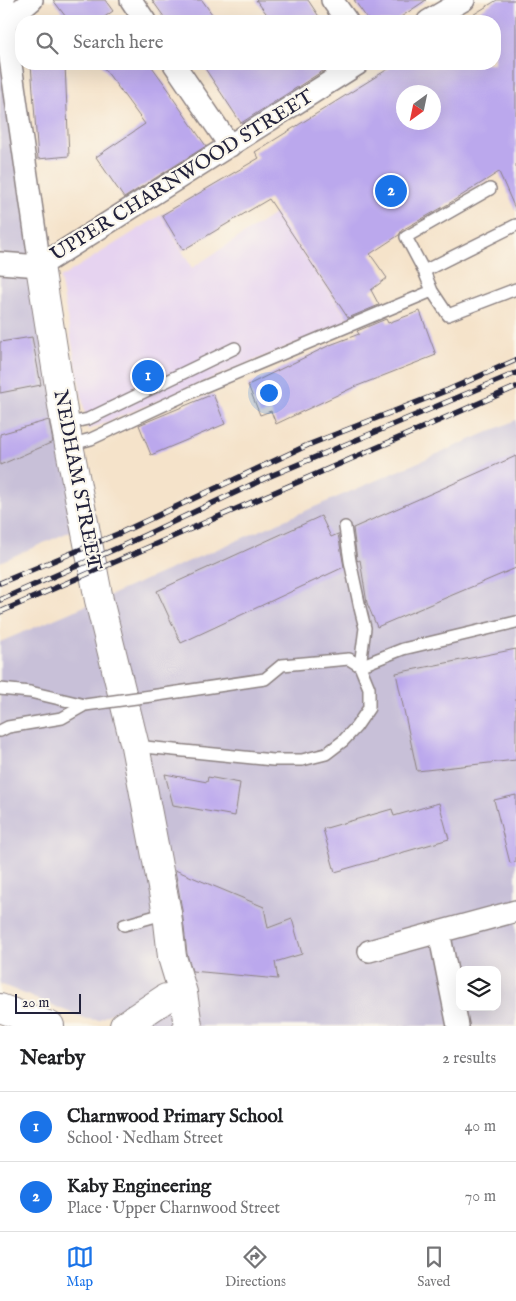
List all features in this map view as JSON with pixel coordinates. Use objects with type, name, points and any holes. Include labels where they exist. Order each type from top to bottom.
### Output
[{"type":"street","name":"NEDHAM STREET","points":[[4,0],[2,24],[67,435],[99,600],[135,746],[167,913],[172,957],[183,993],[188,1026]]},
{"type":"street","points":[[2,24],[32,0]]},
{"type":"street","points":[[131,0],[141,15]]},
{"type":"street","points":[[332,0],[343,15]]},
{"type":"street","points":[[438,15],[464,0]]},
{"type":"street","points":[[178,70],[230,146]]},
{"type":"street","name":"UPPER CHARNWOOD STREET","points":[[0,263],[40,266],[349,70]]},
{"type":"street","points":[[369,950],[516,911]]},
{"type":"street","points":[[439,932],[458,1026]]},
{"type":"street","name":"NEDHAM STREET","points":[[169,1026],[166,998],[172,957]]},
{"type":"street","points":[[124,1026],[166,998]]},
{"type":"street","points":[[0,1008],[50,1026]]},
{"type":"lane","points":[[490,189],[406,237],[432,291],[448,315],[516,288]]},
{"type":"lane","points":[[424,271],[516,225]]},
{"type":"lane","points":[[67,435],[91,439],[203,387],[432,291]]},
{"type":"lane","points":[[67,435],[88,419],[235,348]]},
{"type":"lane","points":[[135,746],[273,760],[302,760],[326,754],[343,741],[356,727],[369,708],[369,688],[360,666],[365,628],[350,561],[345,526]]},
{"type":"lane","points":[[360,666],[403,650],[516,622]]},
{"type":"lane","points":[[0,689],[30,692],[85,705],[265,679],[282,665],[349,659],[360,666]]},
{"type":"lane","points":[[0,732],[8,727],[62,718],[85,705]]},
{"type":"lane","points":[[124,925],[167,913]]},
{"type":"shaded area","points":[[0,24],[85,525],[0,562]]},
{"type":"shaded area","points":[[276,213],[349,321],[88,430],[60,278],[161,215],[192,268]]},
{"type":"shaded area","points":[[516,420],[516,1026],[141,1026],[121,1008],[98,1020],[86,1019],[0,984],[0,642]]},
{"type":"building","points":[[53,0],[105,0],[113,11],[107,15],[64,15]]},
{"type":"building","points":[[152,0],[202,0],[213,15],[163,15]]},
{"type":"building","points":[[256,0],[308,0],[318,15],[267,15]]},
{"type":"building","points":[[354,0],[426,0],[404,15],[365,15]]},
{"type":"building","points":[[497,0],[516,0],[516,211],[499,172],[402,230],[399,235],[370,254],[387,278],[371,290],[379,305],[348,318],[269,199],[183,250],[162,215],[259,158],[255,152],[386,70],[501,70],[501,15],[473,15]]},
{"type":"building","points":[[31,70],[65,70],[69,156],[38,159]]},
{"type":"building","points":[[105,70],[154,70],[206,146],[124,198],[96,157],[145,124]]},
{"type":"building","points":[[206,70],[325,70],[241,123]]},
{"type":"building","points":[[420,311],[436,355],[352,388],[276,424],[271,411],[260,415],[248,385],[330,345],[359,334],[357,331],[386,319],[388,323]]},
{"type":"building","points":[[32,337],[41,385],[0,393],[0,342]]},
{"type":"building","points":[[213,394],[225,424],[151,455],[139,425]]},
{"type":"building","points":[[49,420],[53,442],[0,465],[0,434]]},
{"type":"building","points":[[516,456],[516,568],[377,627],[367,603],[360,560],[357,560],[353,528]]},
{"type":"building","points":[[321,516],[331,537],[338,534],[344,567],[181,643],[157,591]]},
{"type":"building","points":[[516,649],[516,760],[417,771],[396,673]]},
{"type":"building","points":[[165,774],[207,782],[208,777],[240,783],[235,816],[173,805]]},
{"type":"building","points":[[516,795],[516,862],[510,863],[494,800]]},
{"type":"building","points":[[439,803],[449,839],[335,872],[323,829],[392,809],[394,816]]},
{"type":"building","points":[[175,870],[264,907],[268,928],[292,919],[302,954],[275,962],[278,979],[192,971],[187,954]]},
{"type":"railway","points":[[0,583],[120,533],[308,445],[448,390],[516,360]]},
{"type":"railway","points":[[0,600],[122,546],[268,477],[516,373]]},
{"type":"railway","points":[[0,612],[516,387]]},
{"type":"place","name":"Kaby Engineering","points":[[391,191]]},
{"type":"place","name":"Charnwood Primary School","points":[[148,376]]}]
